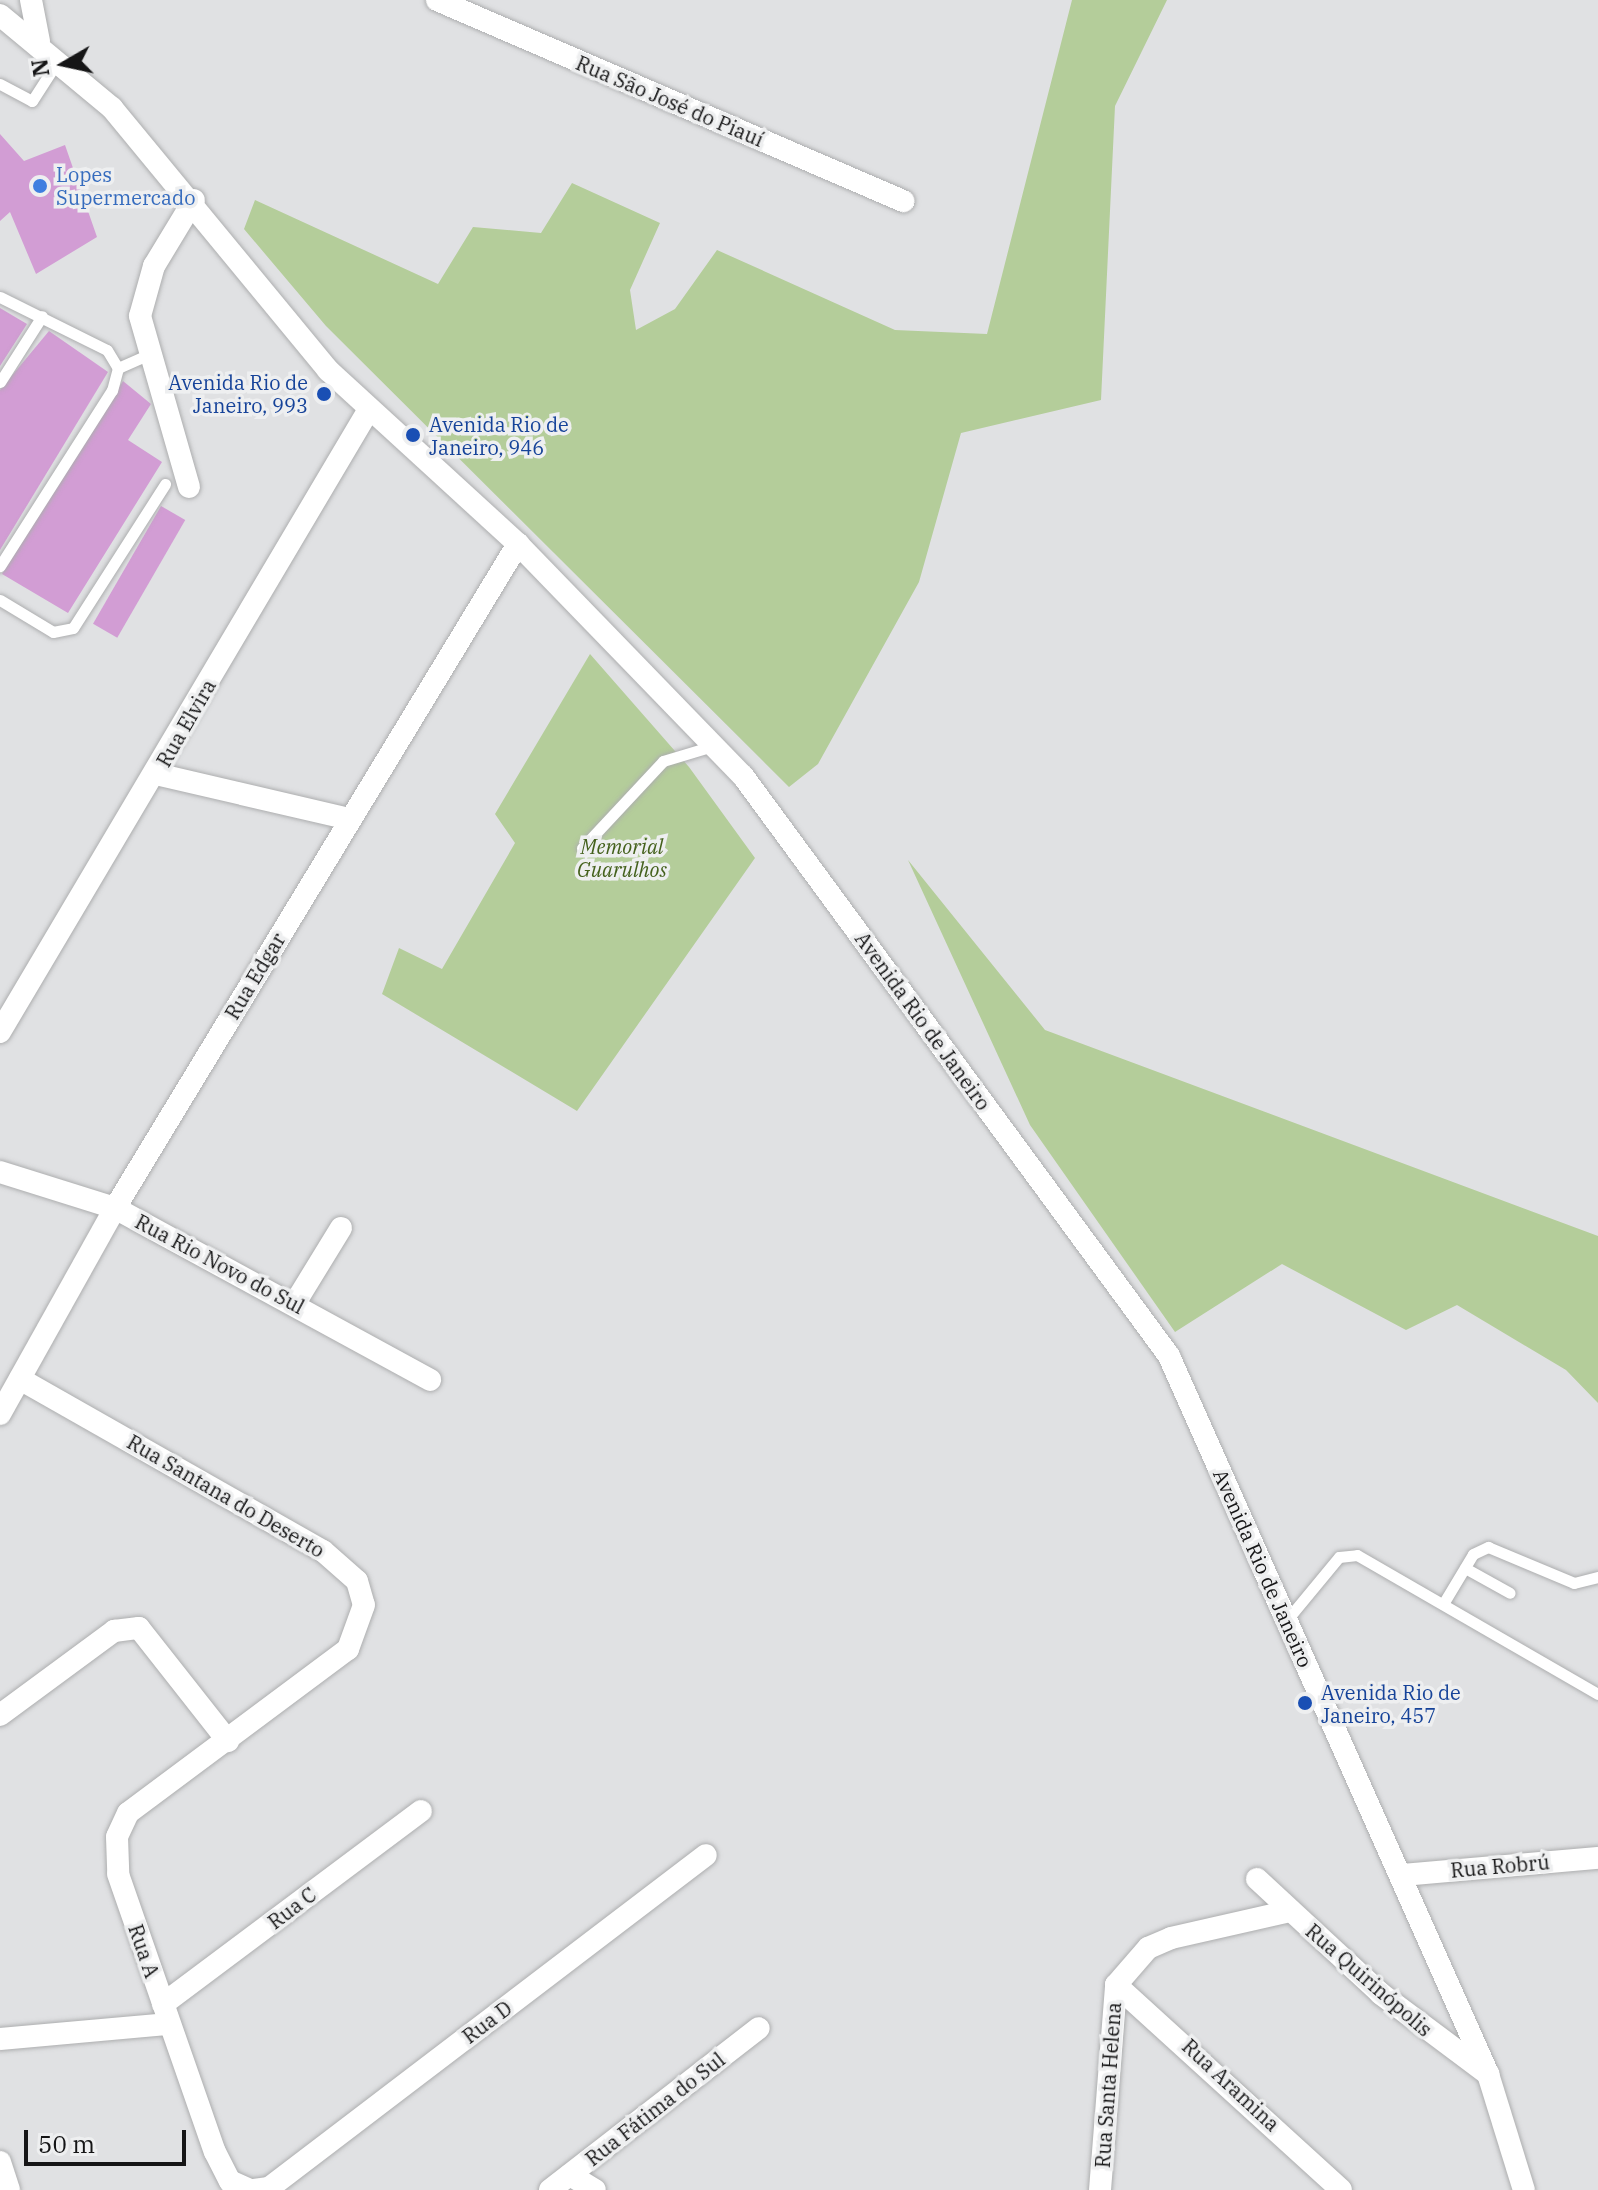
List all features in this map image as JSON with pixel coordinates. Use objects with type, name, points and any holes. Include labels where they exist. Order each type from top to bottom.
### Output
[{"type":"street","points":[[31,0],[39,41]]},
{"type":"street","name":"Rua São José do Piauí","points":[[437,0],[903,201]]},
{"type":"street","name":"Avenida Rio de Janeiro","points":[[0,15],[60,59],[194,200],[368,411],[518,544],[743,776],[1169,1356],[1488,2074],[1524,2190]]},
{"type":"street","points":[[189,487],[140,316],[144,291],[194,200]]},
{"type":"street","name":"Rua Elvira","points":[[0,1032],[156,774],[368,411]]},
{"type":"street","name":"Rua Edgar","points":[[0,1414],[115,1208],[518,544]]},
{"type":"street","points":[[156,774],[349,819]]},
{"type":"street","name":"Rua Rio Novo do Sul","points":[[0,1172],[115,1208],[295,1303],[430,1380]]},
{"type":"street","points":[[295,1303],[341,1228]]},
{"type":"street","name":"Rua Santana do Deserto","points":[[20,1379],[323,1551],[357,1581],[362,1621],[348,1649],[228,1741]]},
{"type":"street","points":[[0,1715],[114,1631],[139,1628],[228,1741]]},
{"type":"street","name":"Rua A","points":[[228,1741],[128,1813],[117,1837],[118,1874],[224,2174],[258,2189]]},
{"type":"street","name":"Rua C","points":[[166,2014],[421,1811]]},
{"type":"street","name":"Rua D","points":[[258,2189],[706,1855]]},
{"type":"street","name":"Rua Robrú","points":[[1402,1875],[1598,1858]]},
{"type":"street","name":"Rua Quirinópolis","points":[[1257,1879],[1381,1994],[1488,2074]]},
{"type":"street","name":"Rua Santa Helena","points":[[1100,2190],[1116,1985],[1148,1948],[1171,1938],[1290,1911]]},
{"type":"street","name":"Rua Aramina","points":[[1116,1985],[1341,2190]]},
{"type":"street","points":[[0,2039],[166,2014]]},
{"type":"street","name":"Rua Fátima do Sul","points":[[550,2190],[759,2028]]},
{"type":"street","points":[[0,2162],[9,2190]]},
{"type":"street","points":[[570,2175],[595,2190]]},
{"type":"lane","points":[[0,84],[32,101],[60,59]]},
{"type":"lane","points":[[0,297],[107,350],[118,368],[112,390],[0,566]]},
{"type":"lane","points":[[0,382],[42,316]]},
{"type":"lane","points":[[118,368],[149,354]]},
{"type":"lane","points":[[0,600],[53,632],[73,628],[165,484]]},
{"type":"lane","points":[[582,848],[663,761],[714,746]]},
{"type":"lane","points":[[1443,1604],[1479,1549],[1498,1547],[1574,1583],[1598,1577]]},
{"type":"lane","points":[[1286,1621],[1344,1554],[1443,1604],[1598,1694]]},
{"type":"lane","points":[[1465,1568],[1510,1593]]},
{"type":"green space","points":[[1072,0],[1167,0],[1115,106],[1101,400],[961,433],[919,582],[818,764],[789,787],[326,326],[244,229],[255,200],[438,284],[473,227],[541,233],[572,183],[660,223],[630,290],[636,330],[675,309],[717,250],[895,330],[987,334]]},
{"type":"green space","name":"Memorial Guarulhos","points":[[590,654],[689,767],[755,858],[577,1111],[382,994],[399,948],[442,969],[515,843],[495,814]]},
{"type":"green space","points":[[908,860],[1045,1030],[1598,1236],[1598,1403],[1566,1370],[1457,1305],[1406,1330],[1282,1264],[1175,1332],[1030,1125]]},
{"type":"building","name":"Lopes Supermercado","points":[[0,134],[24,161],[65,145],[97,237],[36,274],[10,212],[0,221]]},
{"type":"building","points":[[0,308],[27,324],[0,366]]},
{"type":"building","points":[[49,331],[108,372],[0,550],[0,390]]},
{"type":"building","points":[[123,381],[151,404],[128,440],[162,462],[68,613],[2,574]]},
{"type":"building","points":[[161,506],[185,520],[117,638],[93,624]]},
{"type":"place","name":"Lopes Supermercado","points":[[40,186]]},
{"type":"place","name":"Avenida Rio de Janeiro, 993","points":[[324,394]]},
{"type":"place","name":"Avenida Rio de Janeiro, 946","points":[[413,435]]},
{"type":"place","name":"Avenida Rio de Janeiro, 457","points":[[1305,1703]]}]
